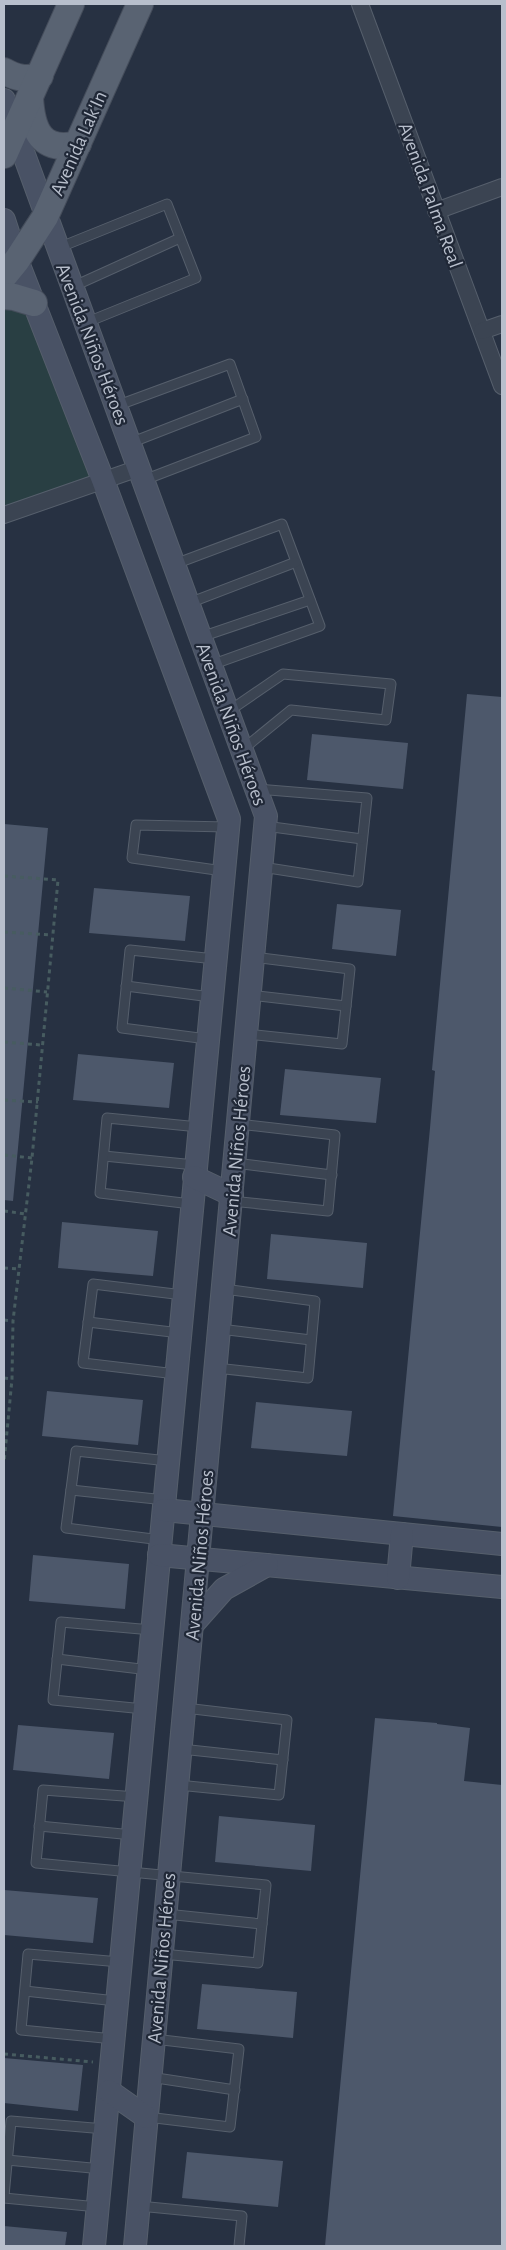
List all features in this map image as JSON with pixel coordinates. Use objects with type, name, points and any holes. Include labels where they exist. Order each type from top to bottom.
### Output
[{"type":"main road","points":[[4,155],[71,4]]},
{"type":"main road","name":"Avenida Lak'In","points":[[10,268],[45,217],[140,4]]},
{"type":"main road","points":[[4,71],[14,76],[28,79],[35,87],[31,117],[43,141],[54,147],[78,144]]},
{"type":"main road","name":"Avenida Niños Héroes","points":[[4,100],[45,217],[142,474],[256,788],[265,821],[135,2246]]},
{"type":"main road","name":"Avenida Niños Héroes","points":[[4,220],[10,268],[34,303],[103,480],[228,823],[94,2246]]},
{"type":"main road","points":[[4,296],[14,296],[34,303]]},
{"type":"main road","points":[[228,823],[265,821]]},
{"type":"main road","points":[[195,1171],[232,1198]]},
{"type":"main road","points":[[164,1505],[203,1514],[502,1544]]},
{"type":"main road","points":[[398,1578],[402,1534]]},
{"type":"main road","points":[[160,1547],[199,1559],[502,1588]]},
{"type":"main road","points":[[193,1624],[224,1589],[237,1580],[267,1565]]},
{"type":"main road","points":[[109,2091],[146,2116]]},
{"type":"street","name":"Avenida Palma Real","points":[[360,4],[502,386]]},
{"type":"street","points":[[436,211],[502,187]]},
{"type":"street","points":[[482,331],[502,324]]},
{"type":"street","points":[[4,515],[103,480],[142,474]]},
{"type":"lane","points":[[57,249],[167,204],[196,278],[85,323]]},
{"type":"lane","points":[[72,288],[180,238]]},
{"type":"lane","points":[[116,406],[230,364],[256,436],[142,474]]},
{"type":"lane","points":[[130,443],[243,400]]},
{"type":"lane","points":[[174,564],[282,524],[320,626],[211,665]]},
{"type":"lane","points":[[188,603],[296,562]]},
{"type":"lane","points":[[201,637],[310,600]]},
{"type":"lane","points":[[228,712],[283,674],[391,684],[386,720],[291,710],[242,750]]},
{"type":"lane","points":[[256,788],[367,798],[358,882],[261,867]]},
{"type":"lane","points":[[265,821],[362,839]]},
{"type":"lane","points":[[224,871],[132,858],[136,825],[228,823]]},
{"type":"lane","points":[[207,1039],[122,1028],[126,986],[130,950],[215,959]]},
{"type":"lane","points":[[246,1034],[342,1044],[350,969],[253,957]]},
{"type":"lane","points":[[126,986],[211,998]]},
{"type":"lane","points":[[250,995],[346,1006]]},
{"type":"lane","points":[[192,1204],[100,1193],[107,1118],[199,1127]]},
{"type":"lane","points":[[232,1198],[328,1211],[332,1175],[335,1135],[238,1124]]},
{"type":"lane","points":[[104,1156],[195,1171]]},
{"type":"lane","points":[[235,1163],[332,1175]]},
{"type":"lane","points":[[176,1374],[83,1363],[93,1284],[183,1295]]},
{"type":"lane","points":[[216,1368],[308,1378],[315,1300],[223,1289]]},
{"type":"lane","points":[[88,1322],[180,1333]]},
{"type":"lane","points":[[220,1329],[311,1340]]},
{"type":"lane","points":[[160,1547],[66,1528],[76,1451],[168,1461]]},
{"type":"lane","points":[[71,1490],[164,1505]]},
{"type":"lane","points":[[145,1709],[53,1700],[61,1622],[152,1630]]},
{"type":"lane","points":[[57,1659],[149,1670]]},
{"type":"lane","points":[[178,1785],[279,1795],[287,1720],[185,1708]]},
{"type":"lane","points":[[181,1749],[283,1760]]},
{"type":"lane","points":[[137,1798],[43,1790],[36,1863],[266,1885],[258,1963],[162,1954]]},
{"type":"lane","points":[[40,1826],[133,1835]]},
{"type":"lane","points":[[166,1914],[262,1924]]},
{"type":"lane","points":[[114,2039],[21,2030],[28,1954],[122,1962]]},
{"type":"lane","points":[[25,1991],[118,2001]]},
{"type":"lane","points":[[146,2116],[230,2127],[235,2090],[239,2049],[154,2039]]},
{"type":"lane","points":[[150,2077],[235,2090]]},
{"type":"lane","points":[[98,2207],[4,2197],[11,2121],[106,2129]]},
{"type":"lane","points":[[7,2160],[102,2169]]},
{"type":"lane","points":[[138,2206],[242,2216],[239,2246]]},
{"type":"path","points":[[4,876],[58,880],[41,1045],[38,1102],[13,1321],[12,1379],[4,1463]]},
{"type":"path","points":[[4,932],[52,936]]},
{"type":"path","points":[[4,988],[47,992]]},
{"type":"path","points":[[4,1042],[41,1045]]},
{"type":"path","points":[[4,1100],[38,1102]]},
{"type":"path","points":[[4,1155],[32,1158]]},
{"type":"path","points":[[4,1211],[26,1214]]},
{"type":"path","points":[[4,1268],[19,1269]]},
{"type":"path","points":[[4,1320],[13,1321]]},
{"type":"path","points":[[4,1378],[12,1379]]},
{"type":"path","points":[[4,2054],[112,2064]]},
{"type":"green space","points":[[4,296],[22,299],[103,480],[4,515]]},
{"type":"building","points":[[467,694],[502,697],[502,1527],[393,1516],[430,1128],[435,1071],[432,1070]]},
{"type":"building","points":[[312,734],[408,743],[403,789],[307,780]]},
{"type":"building","points":[[4,824],[48,828],[13,1201],[4,1200]]},
{"type":"building","points":[[94,888],[190,896],[185,941],[89,933]]},
{"type":"building","points":[[337,904],[401,910],[396,956],[332,949]]},
{"type":"building","points":[[78,1054],[174,1063],[169,1108],[73,1100]]},
{"type":"building","points":[[285,1069],[381,1078],[376,1123],[280,1115]]},
{"type":"building","points":[[62,1222],[158,1231],[153,1276],[58,1268]]},
{"type":"building","points":[[271,1234],[367,1243],[363,1288],[267,1279]]},
{"type":"building","points":[[47,1391],[143,1400],[138,1445],[42,1436]]},
{"type":"building","points":[[256,1402],[352,1411],[347,1456],[251,1448]]},
{"type":"building","points":[[33,1555],[129,1564],[125,1609],[29,1601]]},
{"type":"building","points":[[375,1718],[437,1723],[470,1728],[464,1781],[502,1785],[502,2246],[325,2246]]},
{"type":"building","points":[[18,1725],[114,1733],[109,1779],[13,1770]]},
{"type":"building","points":[[219,1816],[315,1825],[311,1871],[215,1862]]},
{"type":"building","points":[[4,1890],[98,1898],[93,1943],[4,1935]]},
{"type":"building","points":[[202,1984],[297,1992],[293,2038],[197,2029]]},
{"type":"building","points":[[4,2058],[83,2065],[78,2111],[4,2103]]},
{"type":"building","points":[[187,2152],[283,2161],[278,2207],[182,2198]]},
{"type":"building","points":[[4,2226],[67,2232],[65,2246],[4,2246]]}]
